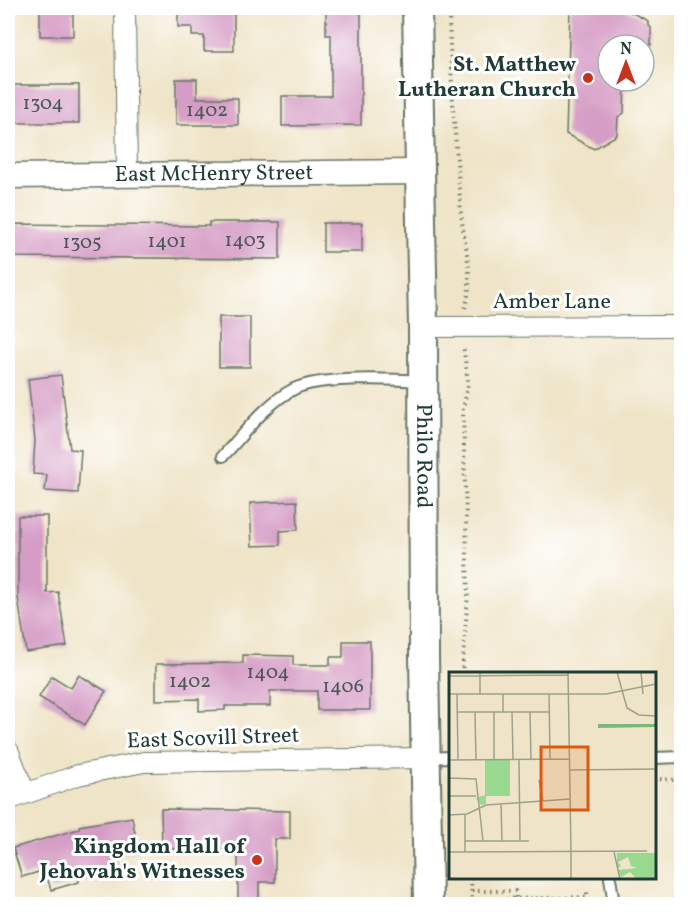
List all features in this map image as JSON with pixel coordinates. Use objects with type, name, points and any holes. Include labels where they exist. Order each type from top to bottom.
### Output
[{"type":"main road","name":"Philo Road","points":[[417,8],[423,381],[438,757],[428,904]]},
{"type":"street","points":[[125,8],[127,176]]},
{"type":"street","name":"East McHenry Street","points":[[8,176],[419,172]]},
{"type":"street","name":"Amber Lane","points":[[423,327],[681,326]]},
{"type":"street","points":[[8,750],[16,797]]},
{"type":"street","name":"East Scovill Street","points":[[16,797],[78,775],[144,762],[438,757]]},
{"type":"lane","points":[[223,456],[276,401],[295,388],[319,382],[423,381]]},
{"type":"lane","points":[[656,758],[681,757]]},
{"type":"lane","points":[[610,879],[614,904]]},
{"type":"path","points":[[449,8],[451,87],[458,150],[464,249],[471,285],[465,309]]},
{"type":"path","points":[[676,8],[681,39]]},
{"type":"path","points":[[462,350],[468,382],[463,410],[468,594],[462,672]]},
{"type":"path","points":[[656,779],[681,780]]},
{"type":"path","points":[[471,879],[472,904]]},
{"type":"path","points":[[472,891],[515,891],[516,899]]},
{"type":"path","points":[[506,899],[587,897],[587,892]]},
{"type":"building","points":[[40,8],[73,8],[73,36],[40,36]]},
{"type":"building","points":[[178,8],[234,8],[234,51],[204,51],[204,36],[192,36],[192,27],[178,27]]},
{"type":"building","points":[[326,8],[361,8],[361,125],[282,126],[282,96],[331,96],[331,35],[326,35]]},
{"type":"building","name":"St. Matthew Lutheran Church","points":[[570,8],[623,8],[648,21],[651,33],[596,33],[596,93],[625,93],[624,113],[618,117],[617,135],[594,149],[566,134]]},
{"type":"building","points":[[176,79],[197,79],[197,98],[238,98],[238,125],[176,125]]},
{"type":"building","points":[[8,85],[79,85],[79,123],[8,123]]},
{"type":"building","points":[[209,222],[280,222],[280,259],[8,257],[8,224],[209,226]]},
{"type":"building","points":[[323,223],[362,223],[362,252],[323,252]]},
{"type":"building","points":[[219,317],[250,317],[250,367],[219,367]]},
{"type":"building","points":[[61,375],[70,449],[81,450],[78,493],[45,491],[47,475],[33,474],[35,440],[28,379]]},
{"type":"building","points":[[297,501],[298,530],[280,531],[280,545],[252,546],[250,503]]},
{"type":"building","points":[[18,516],[47,516],[47,593],[58,592],[67,646],[26,652],[18,598]]},
{"type":"building","points":[[343,641],[370,641],[370,710],[317,710],[317,691],[270,691],[270,706],[225,706],[225,710],[199,711],[199,699],[156,700],[156,664],[243,663],[243,655],[293,656],[293,665],[330,665],[330,657],[343,657]]},
{"type":"building","points":[[79,675],[106,691],[85,725],[39,697],[52,676],[71,688]]},
{"type":"building","points":[[161,809],[290,811],[290,839],[275,839],[275,882],[259,882],[259,900],[238,900],[238,849],[162,849]]},
{"type":"building","points":[[132,817],[138,850],[115,854],[118,871],[79,878],[79,882],[51,890],[45,870],[22,877],[13,848],[79,829],[79,826]]},
{"type":"place","name":"St. Matthew Lutheran Church","points":[[588,78]]},
{"type":"place","name":"Kingdom Hall of Jehovah's Witnesses","points":[[257,860]]}]
